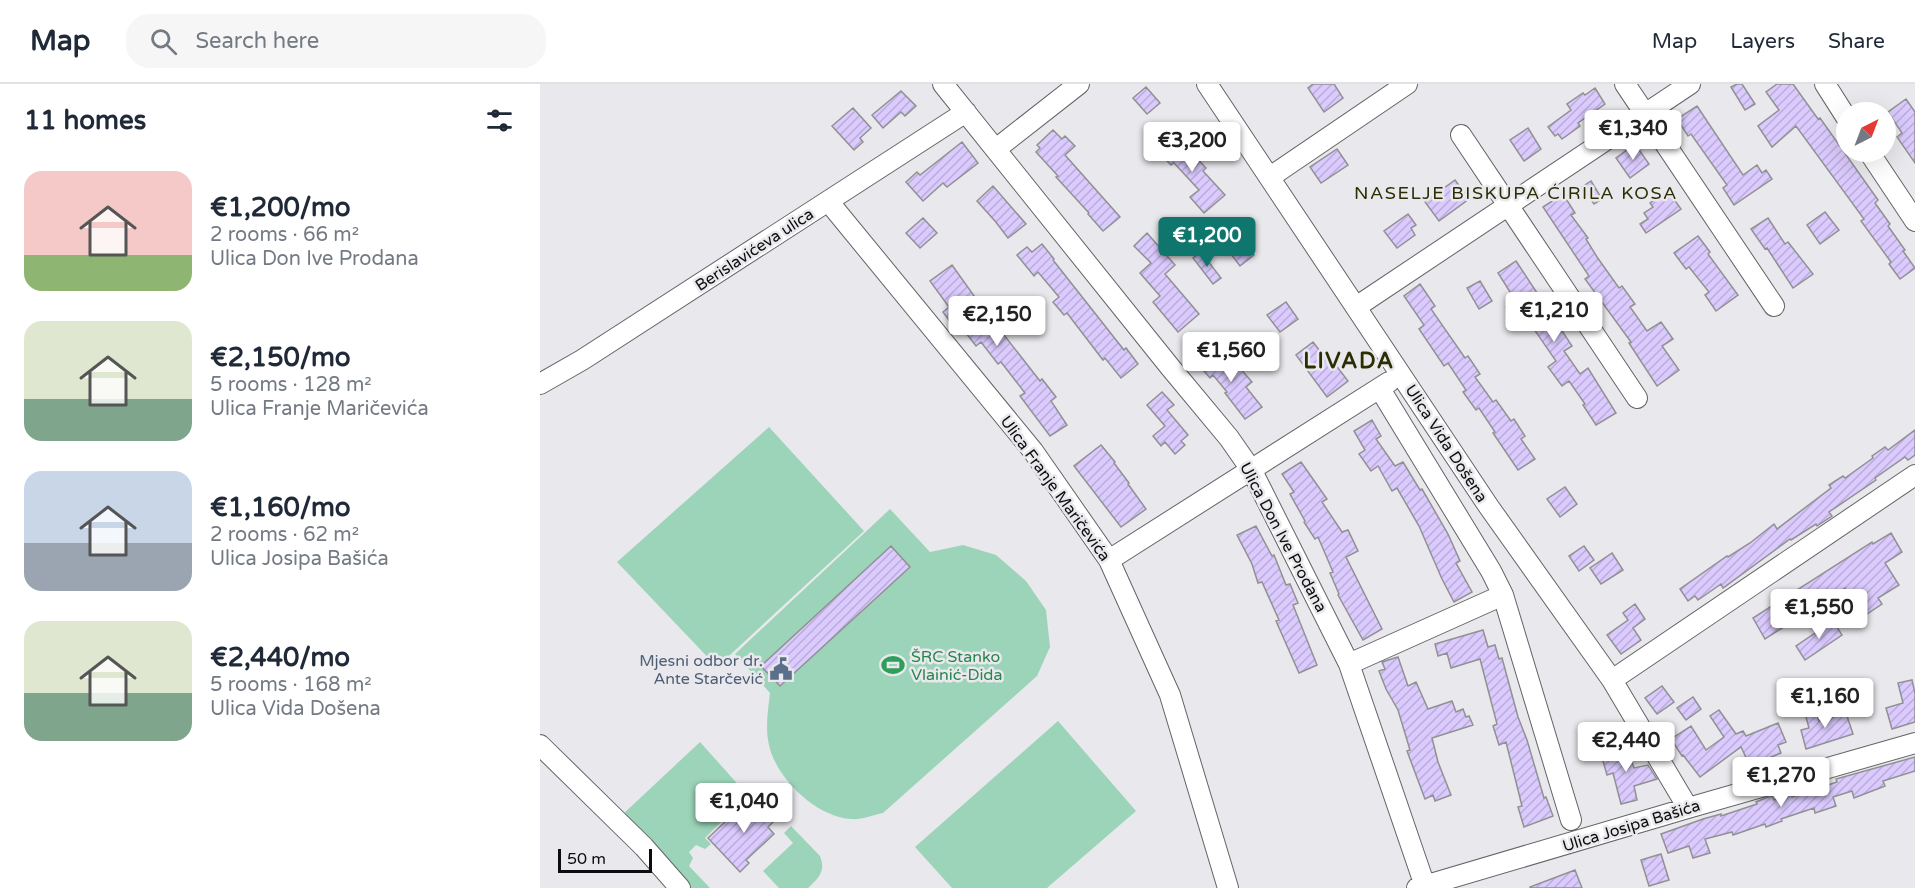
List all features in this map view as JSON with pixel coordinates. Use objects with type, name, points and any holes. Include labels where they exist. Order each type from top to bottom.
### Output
[{"type":"street","name":"Ulica Don Ive Prodana","points":[[943,84],[1170,368],[1229,438],[1252,471],[1349,664],[1421,887]]},
{"type":"street","points":[[996,149],[1079,84]]},
{"type":"street","name":"Ulica Vida Došena","points":[[1207,84],[1489,507],[1612,680],[1688,807]]},
{"type":"street","points":[[1270,177],[1407,84]]},
{"type":"street","points":[[1625,84],[1774,306]]},
{"type":"street","points":[[1356,307],[1690,84]]},
{"type":"street","points":[[1825,84],[1836,102]]},
{"type":"street","name":"Berislavićeva ulica","points":[[540,384],[582,360],[966,112]]},
{"type":"street","points":[[1461,135],[1637,398]]},
{"type":"street","points":[[1876,162],[1915,221]]},
{"type":"street","name":"Ulica Franje Maričevića","points":[[828,201],[1033,451],[1109,560],[1170,695],[1228,888]]},
{"type":"street","points":[[1109,560],[1402,374]]},
{"type":"street","name":"Ulica Vida Došena","points":[[1380,389],[1491,571],[1503,595],[1571,820]]},
{"type":"street","points":[[1612,680],[1915,475]]},
{"type":"street","points":[[1349,664],[1503,595]]},
{"type":"street","name":"Ulica Josipa Bašića","points":[[1421,887],[1688,807],[1915,743]]},
{"type":"street","points":[[540,745],[644,847],[680,888]]},
{"type":"green space","points":[[769,427],[864,531],[717,667],[617,562]]},
{"type":"green space","name":"ŠRC Stanko Vlainić-Dida","points":[[890,509],[930,552],[963,545],[996,555],[1026,581],[1046,610],[1050,647],[1037,676],[883,813],[851,819],[838,817],[812,803],[800,794],[780,770],[773,758],[768,739],[767,719],[770,693],[735,654]]},
{"type":"green space","points":[[1058,721],[1136,811],[1047,888],[952,888],[915,847]]},
{"type":"green space","points":[[700,742],[743,790],[718,816],[722,821],[705,838],[711,844],[705,849],[696,845],[689,852],[693,858],[689,866],[710,888],[687,888],[622,815]]},
{"type":"green space","points":[[791,826],[820,856],[822,861],[820,874],[808,888],[779,888],[763,871],[793,843],[784,833]]},
{"type":"building","points":[[1313,84],[1334,84],[1343,98],[1324,112],[1308,88]]},
{"type":"building","points":[[1742,84],[1755,104],[1745,110],[1731,87]]},
{"type":"building","points":[[1777,84],[1793,84],[1836,141],[1836,162],[1851,162],[1878,200],[1875,203],[1915,268],[1900,279],[1889,264],[1891,262],[1861,221],[1864,219],[1796,126],[1772,147],[1758,126],[1779,110],[1766,92]]},
{"type":"building","points":[[1146,87],[1160,103],[1147,114],[1133,98]]},
{"type":"building","points":[[1595,88],[1605,104],[1578,123],[1580,126],[1562,139],[1558,134],[1555,136],[1548,127],[1571,110],[1567,104]]},
{"type":"building","points":[[901,91],[916,106],[905,116],[901,112],[883,128],[872,115]]},
{"type":"building","points":[[1906,99],[1915,112],[1915,163],[1897,137],[1902,133],[1896,124],[1896,106]]},
{"type":"building","points":[[1697,106],[1743,175],[1757,165],[1762,173],[1766,170],[1772,179],[1734,205],[1723,188],[1727,185],[1691,134],[1688,136],[1677,119]]},
{"type":"building","points":[[853,108],[871,128],[860,138],[863,142],[854,150],[832,126]]},
{"type":"building","points":[[1528,128],[1541,149],[1524,161],[1510,140]]},
{"type":"building","points":[[1053,130],[1062,139],[1065,136],[1075,146],[1065,155],[1120,217],[1103,231],[1036,152],[1040,148],[1037,145]]},
{"type":"building","points":[[1174,135],[1206,168],[1203,171],[1225,195],[1204,213],[1190,197],[1199,190],[1174,163],[1171,165],[1157,150]]},
{"type":"building","points":[[962,142],[978,163],[947,187],[943,183],[923,201],[906,182],[917,172],[920,175]]},
{"type":"building","points":[[1635,144],[1649,164],[1630,178],[1616,158]]},
{"type":"building","points":[[1337,149],[1348,165],[1321,183],[1310,167]]},
{"type":"building","points":[[1455,180],[1469,199],[1439,221],[1425,202]]},
{"type":"building","points":[[1591,181],[1602,199],[1594,204],[1582,187]]},
{"type":"building","points":[[993,186],[1026,224],[1008,238],[977,201]]},
{"type":"building","points":[[1668,191],[1681,209],[1646,233],[1640,224],[1648,219],[1644,213],[1653,207],[1650,203]]},
{"type":"building","points":[[1563,194],[1575,213],[1571,215],[1619,288],[1622,286],[1635,304],[1630,307],[1647,331],[1661,322],[1673,339],[1662,346],[1679,370],[1657,386],[1629,343],[1631,342],[1585,279],[1589,276],[1543,207]]},
{"type":"building","points":[[1825,212],[1839,230],[1820,244],[1807,225]]},
{"type":"building","points":[[1408,214],[1416,225],[1411,228],[1415,235],[1397,248],[1384,231]]},
{"type":"building","points":[[923,218],[937,233],[920,248],[906,233]]},
{"type":"building","points":[[1768,218],[1785,244],[1788,242],[1813,274],[1793,288],[1767,248],[1765,249],[1751,229]]},
{"type":"building","points":[[1241,228],[1254,245],[1249,249],[1254,255],[1240,266],[1222,242]]},
{"type":"building","points":[[1147,233],[1175,265],[1165,274],[1199,314],[1178,332],[1153,302],[1160,296],[1140,273],[1151,263],[1134,246]]},
{"type":"building","points":[[1698,236],[1710,252],[1708,254],[1738,295],[1716,311],[1705,295],[1709,292],[1689,267],[1686,269],[1674,253]]},
{"type":"building","points":[[1042,244],[1124,350],[1126,348],[1138,364],[1121,378],[1105,358],[1103,360],[1067,313],[1064,315],[1053,302],[1059,297],[1038,272],[1034,276],[1017,255],[1027,247],[1032,252]]},
{"type":"building","points":[[1201,252],[1221,278],[1213,284],[1193,258]]},
{"type":"building","points":[[1516,261],[1572,346],[1564,351],[1580,374],[1588,368],[1616,413],[1596,425],[1569,381],[1562,386],[1548,367],[1556,361],[1523,313],[1514,319],[1506,307],[1512,303],[1512,295],[1498,273]]},
{"type":"building","points":[[952,265],[982,307],[978,310],[1000,338],[1004,335],[1040,381],[1042,379],[1056,397],[1051,401],[1067,425],[1050,436],[1020,396],[1025,393],[1001,362],[998,364],[981,342],[976,346],[959,324],[955,328],[943,312],[949,307],[930,281]]},
{"type":"building","points":[[1480,281],[1492,301],[1479,309],[1467,288]]},
{"type":"building","points":[[1420,284],[1435,306],[1431,309],[1465,358],[1468,356],[1480,374],[1475,377],[1493,402],[1496,400],[1511,421],[1514,419],[1525,436],[1521,439],[1535,459],[1518,470],[1479,408],[1476,410],[1463,392],[1466,390],[1448,363],[1444,366],[1419,329],[1424,325],[1404,296]]},
{"type":"building","points":[[1286,302],[1298,319],[1280,332],[1267,315]]},
{"type":"building","points":[[1313,342],[1332,367],[1335,364],[1348,381],[1327,397],[1296,355]]},
{"type":"building","points":[[1213,349],[1232,371],[1238,366],[1252,382],[1246,387],[1262,407],[1245,419],[1213,375],[1210,378],[1197,363]]},
{"type":"building","points":[[1162,392],[1174,405],[1167,410],[1188,435],[1181,441],[1185,445],[1175,454],[1165,442],[1161,446],[1153,436],[1165,426],[1147,405]]},
{"type":"building","points":[[1372,420],[1381,436],[1376,439],[1395,466],[1403,462],[1420,490],[1422,489],[1448,534],[1460,561],[1456,563],[1472,592],[1454,602],[1419,526],[1397,488],[1392,491],[1378,466],[1371,471],[1359,454],[1365,450],[1354,431]]},
{"type":"building","points":[[1915,430],[1915,455],[1908,460],[1905,457],[1829,512],[1832,516],[1790,539],[1723,588],[1721,584],[1698,600],[1695,596],[1688,601],[1680,589],[1750,543],[1774,524],[1777,529],[1831,488],[1829,485],[1843,476],[1845,478],[1885,447],[1888,450]]},
{"type":"building","points":[[1101,445],[1146,509],[1121,527],[1074,466]]},
{"type":"building","points":[[1301,462],[1327,499],[1322,502],[1342,532],[1348,530],[1358,551],[1346,557],[1382,629],[1363,640],[1338,595],[1330,573],[1333,572],[1318,537],[1315,539],[1304,522],[1290,494],[1294,492],[1282,474]]},
{"type":"building","points":[[1565,487],[1577,504],[1560,517],[1547,499]]},
{"type":"building","points":[[1256,526],[1272,556],[1274,555],[1286,585],[1290,584],[1298,603],[1293,605],[1317,665],[1299,673],[1262,582],[1258,583],[1252,564],[1237,535]]},
{"type":"building","points":[[1891,533],[1902,552],[1885,563],[1899,585],[1878,598],[1882,604],[1864,616],[1845,588],[1765,639],[1753,618],[1872,542],[1873,544]]},
{"type":"building","points":[[891,546],[910,567],[780,686],[761,666]]},
{"type":"building","points":[[1584,546],[1594,560],[1579,571],[1569,556]]},
{"type":"building","points":[[1612,553],[1623,570],[1601,584],[1590,568]]},
{"type":"building","points":[[1635,604],[1645,619],[1633,628],[1641,640],[1621,654],[1607,635],[1628,620],[1623,613]]},
{"type":"building","points":[[1833,621],[1842,635],[1805,660],[1796,646]]},
{"type":"building","points":[[1483,630],[1488,647],[1495,645],[1499,659],[1502,658],[1544,798],[1546,797],[1553,816],[1524,827],[1518,807],[1522,806],[1506,742],[1499,745],[1493,726],[1497,724],[1480,659],[1451,668],[1447,653],[1438,656],[1435,644]]},
{"type":"building","points":[[1398,657],[1408,686],[1416,682],[1428,709],[1452,701],[1456,712],[1463,709],[1473,725],[1432,738],[1438,762],[1451,795],[1435,801],[1433,795],[1425,799],[1407,751],[1410,750],[1398,710],[1379,671],[1385,669],[1382,662]]},
{"type":"building","points":[[1912,680],[1915,693],[1915,722],[1892,729],[1886,708],[1903,703],[1898,683]]},
{"type":"building","points":[[1662,686],[1674,702],[1657,714],[1645,698]]},
{"type":"building","points":[[1693,697],[1701,709],[1686,720],[1677,708]]},
{"type":"building","points":[[1815,707],[1819,721],[1846,713],[1853,734],[1806,749],[1801,730],[1809,728],[1804,710]]},
{"type":"building","points":[[1719,710],[1736,734],[1743,731],[1746,736],[1778,723],[1786,742],[1778,745],[1781,753],[1750,766],[1741,747],[1700,777],[1671,739],[1691,726],[1706,750],[1724,737],[1710,716]]},
{"type":"building","points":[[1626,746],[1634,768],[1648,765],[1657,779],[1634,786],[1637,800],[1621,804],[1613,773],[1607,775],[1601,754]]},
{"type":"building","points":[[1915,757],[1915,771],[1883,781],[1885,786],[1854,798],[1852,791],[1833,797],[1836,806],[1815,813],[1814,808],[1781,819],[1782,821],[1766,827],[1765,824],[1733,835],[1732,832],[1705,839],[1710,853],[1693,858],[1689,846],[1668,853],[1661,834],[1757,804],[1756,802],[1768,797],[1772,796],[1774,800],[1791,794],[1792,797],[1837,782],[1836,779]]},
{"type":"building","points":[[759,802],[763,806],[765,804],[774,813],[772,815],[776,819],[768,827],[774,834],[746,860],[749,863],[740,872],[708,838],[745,803],[751,810]]},
{"type":"building","points":[[1661,854],[1669,880],[1649,886],[1641,860]]},
{"type":"building","points":[[1575,870],[1582,888],[1530,888],[1530,887]]},
{"type":"place","name":"ŠRC Stanko Vlainić-Dida","points":[[893,665]]},
{"type":"place","name":"Mjesni odbor dr. Ante Starčević","points":[[781,669]]},
{"type":"district","name":"NASELJE BISKUPA ĆIRILA KOSA","points":[[1516,193]]},
{"type":"district","name":"LIVADA","points":[[1349,360]]}]
